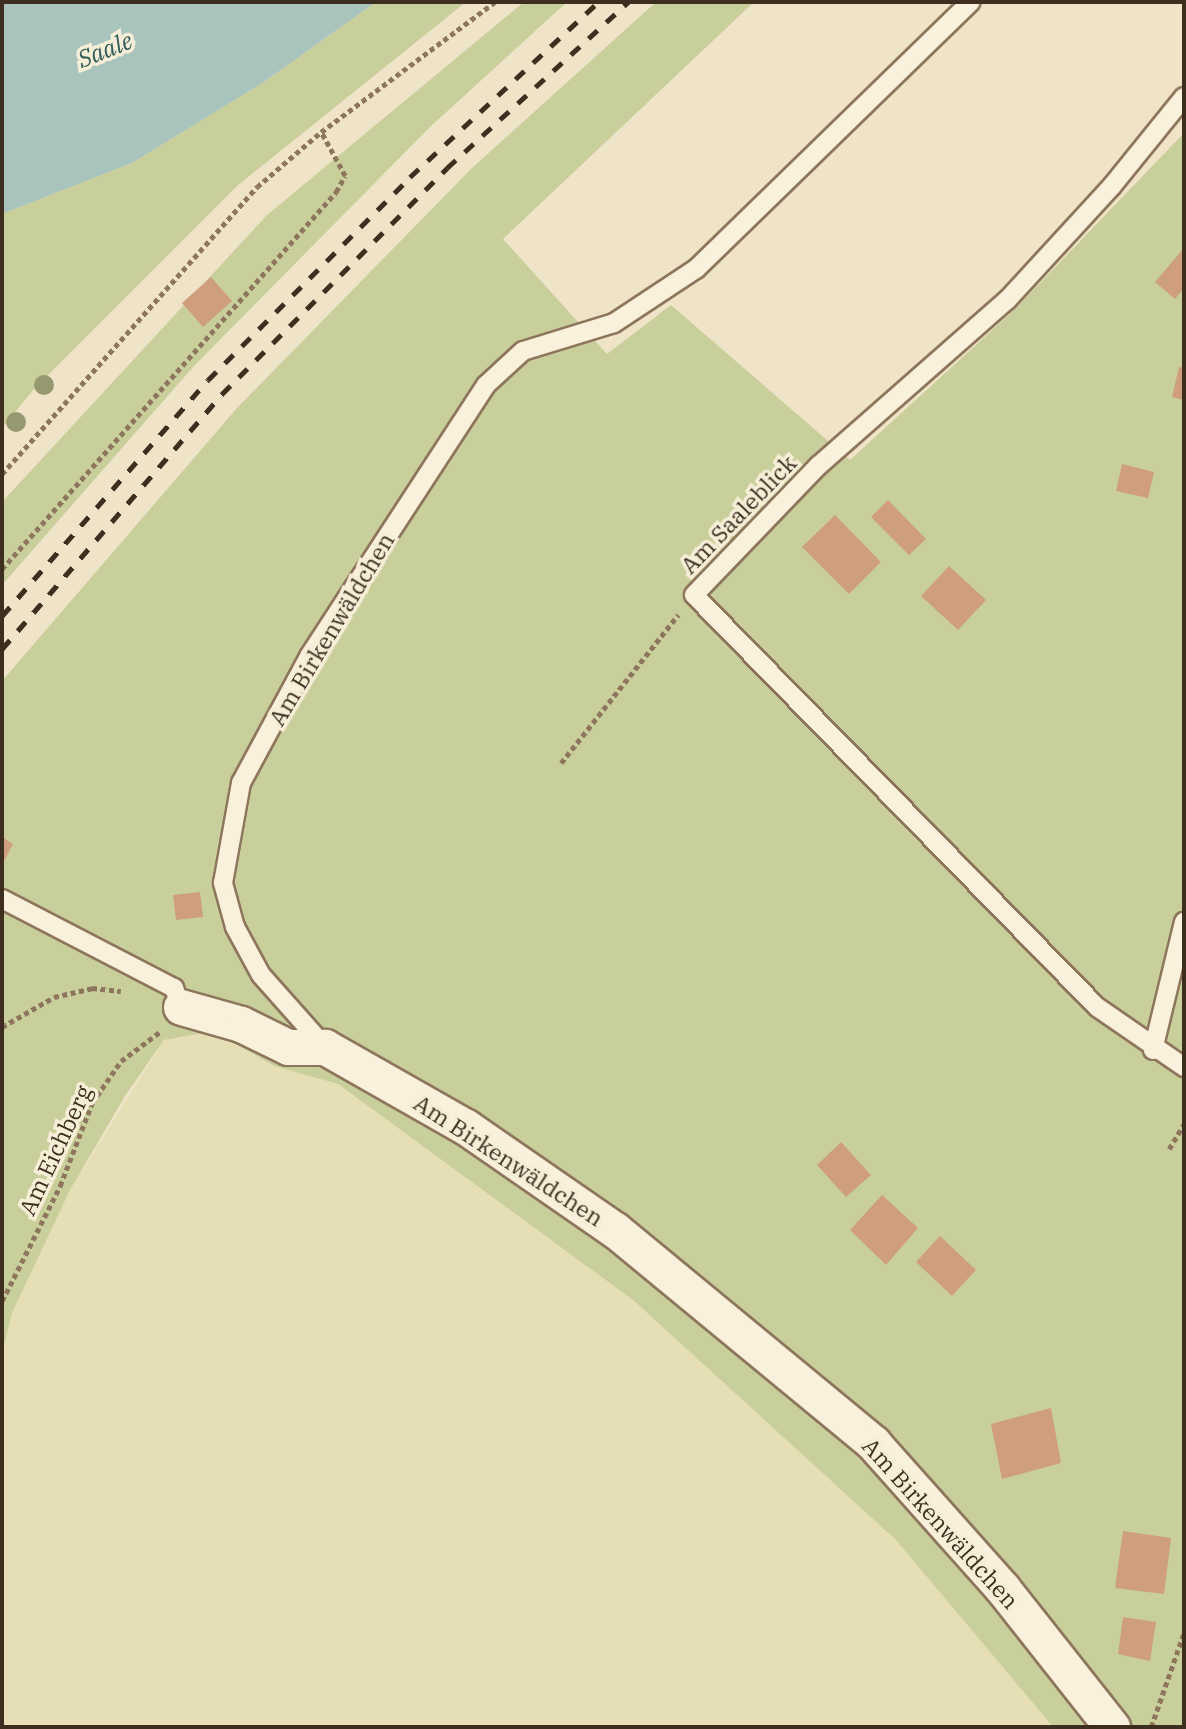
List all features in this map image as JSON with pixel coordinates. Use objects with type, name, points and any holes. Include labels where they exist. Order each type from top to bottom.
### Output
[{"type":"street","points":[[190,1009],[288,1047],[325,1047]]},
{"type":"street","name":"Am Birkenwäldchen","points":[[325,1047],[466,1126],[615,1230],[873,1443],[1003,1589],[1112,1727]]},
{"type":"lane","name":"Am Birkenwäldchen","points":[[325,1047],[261,975],[235,927],[223,883],[241,783],[310,655],[486,385],[523,351],[614,323],[696,269],[971,2]]},
{"type":"lane","name":"Am Saaleblick","points":[[1184,97],[1112,186],[1007,300],[819,465],[694,595],[1097,1007],[1153,1050],[1184,1067]]},
{"type":"lane","points":[[2,899],[174,988],[190,1009]]},
{"type":"lane","points":[[1153,1050],[1184,922]]},
{"type":"path","points":[[2,474],[257,187],[321,132],[495,2]]},
{"type":"path","points":[[2,569],[248,285],[336,192],[345,176],[321,132]]},
{"type":"path","points":[[561,762],[694,595]]},
{"type":"path","points":[[2,1027],[54,997],[92,988],[126,992]]},
{"type":"path","name":"Am Eichberg","points":[[2,1301],[60,1186],[92,1103],[121,1061],[146,1038],[190,1009]]},
{"type":"path","points":[[1168,1149],[1184,1124]]},
{"type":"path","points":[[1151,1727],[1184,1632]]},
{"type":"shaded area","points":[[214,1031],[274,1066],[338,1084],[633,1300],[896,1540],[1053,1727],[2,1727],[2,1354],[12,1313],[70,1190],[164,1040]]},
{"type":"green space","points":[[376,2],[466,2],[237,186],[34,389],[2,428],[2,214],[132,163],[264,82]]},
{"type":"green space","points":[[524,2],[567,2],[430,127],[194,366],[2,585],[2,502],[267,215]]},
{"type":"green space","points":[[656,2],[754,2],[503,239],[607,354],[671,305],[850,460],[1013,311],[1184,133],[1184,1727],[1053,1727],[896,1540],[633,1300],[338,1084],[274,1066],[214,1031],[164,1040],[125,1096],[70,1190],[12,1313],[2,1354],[2,681],[237,408],[472,168]]},
{"type":"water","name":"Saale","points":[[2,2],[376,2],[264,82],[132,163],[2,214]]},
{"type":"building","points":[[1184,248],[1184,288],[1175,299],[1155,282]]},
{"type":"building","points":[[211,277],[232,301],[203,327],[182,303]]},
{"type":"building","points":[[1179,367],[1184,368],[1184,400],[1172,397]]},
{"type":"building","points":[[1122,464],[1154,472],[1148,498],[1116,491]]},
{"type":"building","points":[[888,500],[926,539],[909,555],[871,517]]},
{"type":"building","points":[[835,515],[881,562],[849,594],[802,547]]},
{"type":"building","points":[[949,566],[986,600],[958,630],[921,596]]},
{"type":"building","points":[[2,837],[13,844],[2,865]]},
{"type":"building","points":[[200,892],[203,917],[176,920],[173,895]]},
{"type":"building","points":[[841,1142],[871,1175],[846,1197],[817,1165]]},
{"type":"building","points":[[882,1195],[918,1228],[886,1265],[850,1230]]},
{"type":"building","points":[[940,1236],[976,1270],[952,1296],[916,1262]]},
{"type":"building","points":[[1051,1408],[1061,1463],[1002,1479],[991,1424]]},
{"type":"building","points":[[1123,1531],[1171,1538],[1164,1594],[1115,1588]]},
{"type":"building","points":[[1123,1617],[1156,1622],[1150,1661],[1118,1654]]},
{"type":"railway","points":[[2,616],[208,380],[410,177],[598,2]]},
{"type":"railway","points":[[2,649],[222,394],[447,168],[628,2]]}]
